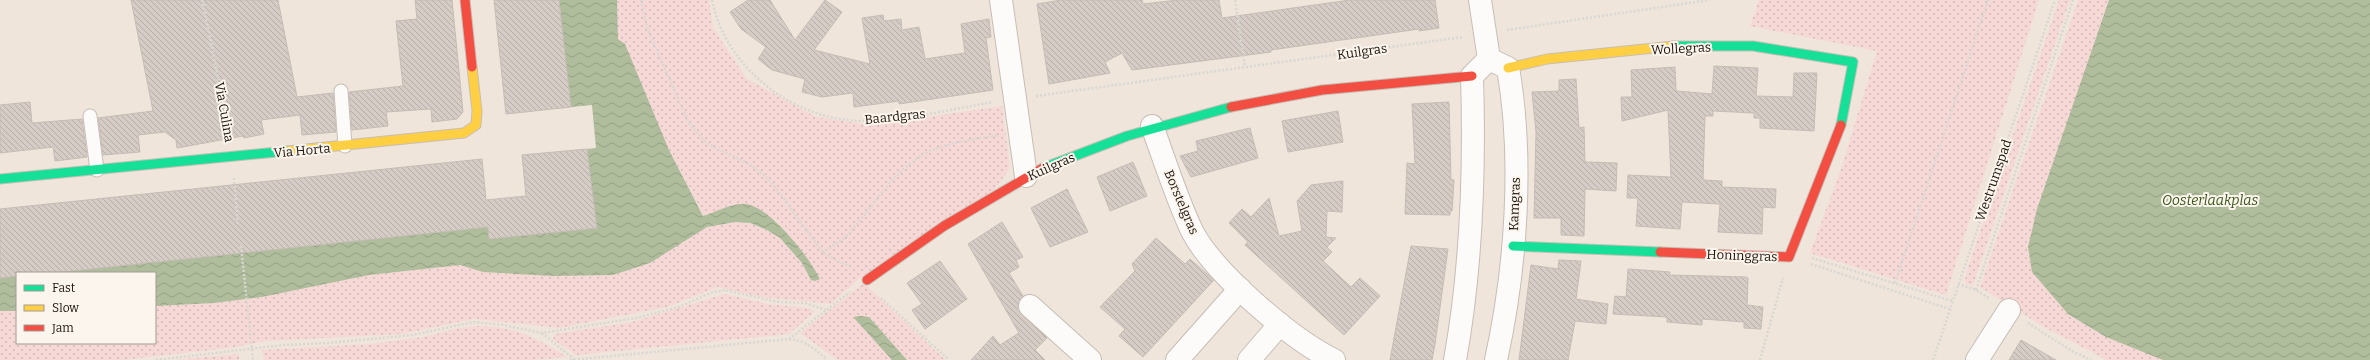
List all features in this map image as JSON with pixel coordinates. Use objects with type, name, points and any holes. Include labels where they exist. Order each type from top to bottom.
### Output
[{"type":"street","name":"Via Horta","points":[[0,178],[345,146],[464,133],[476,125],[477,111],[465,0]]},
{"type":"street","points":[[1001,0],[1026,176]]},
{"type":"street","name":"Kamgras","points":[[1480,0],[1486,34],[1514,102],[1517,153],[1513,246],[1505,319],[1496,360]]},
{"type":"street","name":"Wollegras","points":[[1499,64],[1678,46],[1753,46],[1853,62]]},
{"type":"street","name":"Honinggras","points":[[1513,246],[1789,257],[1843,120],[1853,62]]},
{"type":"street","points":[[1455,360],[1468,277],[1473,210],[1472,76],[1499,64]]},
{"type":"street","name":"Kuilgras","points":[[867,280],[910,247],[1026,176],[1152,126],[1201,112],[1297,94],[1402,80],[1472,76]]},
{"type":"street","name":"Borstelgras","points":[[1152,126],[1193,232],[1214,262],[1240,289],[1303,344],[1334,360]]},
{"type":"street","points":[[1177,360],[1240,289]]},
{"type":"street","points":[[1030,306],[1090,360]]},
{"type":"street","points":[[1977,360],[2009,310]]},
{"type":"street","points":[[1249,360],[1280,324]]},
{"type":"lane","points":[[341,90],[345,146]]},
{"type":"lane","points":[[90,116],[97,170]]},
{"type":"path","name":"Via Culina","points":[[202,0],[228,122],[238,225]]},
{"type":"path","points":[[641,0],[647,28],[689,123],[706,143],[749,164],[764,175],[776,188],[823,253],[860,271],[877,294],[949,360]]},
{"type":"path","name":"Baardgras","points":[[712,0],[722,30],[733,49],[750,72],[767,88],[789,102],[814,112],[841,119],[867,121],[1015,99]]},
{"type":"path","points":[[1235,0],[1245,67]]},
{"type":"path","name":"Kuilgras","points":[[1015,99],[1486,34],[1709,0]]},
{"type":"path","points":[[1895,283],[1988,0]]},
{"type":"path","name":"Westrumspad","points":[[1933,360],[2055,0]]},
{"type":"path","points":[[1958,284],[1976,290],[2074,0]]},
{"type":"path","points":[[823,253],[849,233],[880,193],[899,174],[927,152],[954,143],[1002,134]]},
{"type":"path","points":[[241,246],[253,360]]},
{"type":"path","points":[[1789,257],[1810,257],[1952,301]]},
{"type":"path","points":[[1789,257],[1950,309]]},
{"type":"path","points":[[1760,360],[1789,257]]},
{"type":"path","points":[[789,339],[867,280]]},
{"type":"path","points":[[156,360],[283,344],[329,343],[412,335],[474,322],[503,325],[542,333],[636,318],[678,306],[710,293],[725,290],[778,302],[805,303],[826,310]]},
{"type":"path","points":[[2009,310],[2072,351],[2091,360]]},
{"type":"path","points":[[542,333],[575,360]]},
{"type":"path","points":[[570,360],[789,339],[801,340],[813,347],[827,360]]},
{"type":"shaded area","points":[[617,0],[709,0],[713,28],[747,79],[816,117],[871,125],[1002,106],[1010,168],[995,189],[861,277],[831,304],[761,297],[718,287],[667,307],[559,328],[474,319],[402,334],[264,341],[237,347],[122,360],[0,360],[0,311],[16,311],[16,344],[156,344],[156,306],[214,303],[262,297],[369,275],[460,265],[483,272],[553,276],[613,275],[650,263],[707,227],[735,222],[749,223],[767,230],[780,238],[802,263],[811,280],[820,279],[808,260],[776,220],[724,209],[704,216],[669,150],[618,39]]},
{"type":"shaded area","points":[[1759,0],[2039,0],[1946,295],[1810,253],[1841,169],[1877,51],[1750,26]]},
{"type":"shaded area","points":[[2059,0],[2070,0],[1973,285],[1966,284],[1965,280],[1967,270]]},
{"type":"shaded area","points":[[2078,0],[2109,0],[2038,209],[2028,247],[2032,272],[2068,314],[2106,337],[2163,360],[2107,360],[2044,327],[1980,287]]},
{"type":"shaded area","points":[[864,283],[945,360],[907,360],[869,317],[853,317],[892,360],[838,360],[800,333]]},
{"type":"shaded area","points":[[725,294],[768,304],[809,308],[814,312],[789,334],[576,355],[553,339],[555,334],[632,322]]},
{"type":"shaded area","points":[[478,326],[504,328],[525,334],[545,343],[567,357],[536,360],[264,360],[262,350],[371,344],[423,337],[460,328]]},
{"type":"shaded area","points":[[239,354],[239,360],[173,360]]},
{"type":"water","points":[[559,0],[617,0],[618,39],[625,44],[669,150],[703,216],[740,204],[755,207],[766,213],[788,234],[807,258],[820,279],[815,281],[811,280],[802,263],[780,238],[767,230],[750,223],[735,222],[707,227],[650,263],[613,275],[553,276],[483,272],[460,265],[369,275],[262,297],[214,303],[156,306],[156,272],[57,272],[488,227],[489,239],[596,228],[587,149],[596,148],[592,105],[571,107]]},
{"type":"water","name":"Oosterlaakplas","points":[[2109,0],[2370,0],[2370,360],[2163,360],[2106,337],[2068,314],[2032,272],[2028,247],[2037,209]]},
{"type":"water","points":[[16,276],[16,311],[0,311],[0,278]]},
{"type":"water","points":[[853,317],[869,317],[907,360],[892,360]]},
{"type":"building","points":[[131,0],[278,0],[297,97],[333,93],[336,132],[302,135],[300,115],[261,120],[264,134],[244,138],[243,136],[177,148],[176,140],[165,132],[138,135],[140,152],[103,155],[98,118],[153,111]]},
{"type":"building","points":[[415,0],[452,0],[463,112],[457,119],[432,122],[431,109],[386,112],[388,126],[352,130],[349,92],[403,86],[396,21],[417,19]]},
{"type":"building","points":[[494,0],[559,0],[571,107],[506,114]]},
{"type":"building","points":[[748,0],[770,0],[795,40],[825,0],[842,12],[814,50],[870,64],[862,18],[883,15],[884,21],[901,19],[902,30],[919,27],[925,59],[965,53],[961,24],[989,19],[991,37],[986,38],[993,90],[899,104],[899,101],[854,107],[853,93],[822,97],[802,92],[805,79],[772,70],[758,59],[766,47],[741,29],[730,12]]},
{"type":"building","points":[[1061,0],[1142,0],[1143,4],[1178,0],[1219,0],[1222,18],[1350,0],[1435,0],[1439,28],[1419,31],[1419,29],[1271,50],[1271,52],[1132,70],[1122,53],[1105,62],[1110,73],[1049,84],[1037,4]]},
{"type":"building","points":[[1714,66],[1758,68],[1756,96],[1793,97],[1794,73],[1817,73],[1814,131],[1760,128],[1760,118],[1754,118],[1754,113],[1713,111],[1713,116],[1705,116],[1703,180],[1722,181],[1722,187],[1776,189],[1775,208],[1763,207],[1762,234],[1718,232],[1720,204],[1682,202],[1680,229],[1636,226],[1638,198],[1627,198],[1628,175],[1671,177],[1668,110],[1622,121],[1621,97],[1632,97],[1631,70],[1675,67],[1676,91],[1712,94]]},
{"type":"building","points":[[1576,79],[1579,128],[1584,127],[1585,162],[1617,163],[1616,191],[1585,189],[1584,236],[1561,235],[1561,218],[1534,218],[1536,132],[1532,92],[1559,91],[1559,80]]},
{"type":"building","points":[[30,102],[32,123],[82,119],[87,157],[55,161],[53,147],[0,153],[0,105]]},
{"type":"building","points":[[1449,102],[1451,180],[1454,180],[1452,211],[1450,211],[1450,215],[1405,214],[1407,163],[1415,164],[1412,104]]},
{"type":"building","points":[[1338,111],[1343,142],[1288,152],[1282,121]]},
{"type":"building","points":[[1250,128],[1258,158],[1191,177],[1180,156],[1198,151],[1196,141]]},
{"type":"building","points":[[587,149],[597,228],[489,239],[488,227],[62,272],[16,272],[16,276],[0,278],[0,209],[482,159],[486,200],[526,196],[522,155]]},
{"type":"building","points":[[1133,162],[1147,196],[1110,211],[1097,177]]},
{"type":"building","points":[[1343,181],[1342,212],[1327,211],[1326,237],[1336,238],[1327,247],[1332,252],[1323,261],[1351,287],[1360,278],[1380,296],[1344,335],[1245,245],[1248,242],[1229,223],[1242,209],[1251,217],[1269,198],[1279,236],[1302,231],[1297,201],[1311,185]]},
{"type":"building","points":[[1067,189],[1088,232],[1050,247],[1031,208]]},
{"type":"building","points":[[1002,222],[1023,257],[1016,260],[1019,267],[1009,273],[1023,296],[1017,309],[1047,338],[1035,350],[1045,360],[971,360],[993,336],[1000,345],[1019,333],[968,244]]},
{"type":"building","points":[[1156,238],[1185,264],[1190,259],[1214,280],[1143,357],[1119,336],[1125,329],[1100,307],[1135,271],[1132,264]]},
{"type":"building","points":[[1411,246],[1448,249],[1435,344],[1432,360],[1390,360]]},
{"type":"building","points":[[1559,260],[1581,261],[1576,299],[1608,304],[1606,324],[1575,321],[1568,360],[1519,360],[1531,265],[1558,269]]},
{"type":"building","points":[[940,261],[967,299],[925,329],[912,310],[922,304],[907,283]]},
{"type":"building","points":[[1628,269],[1670,272],[1669,275],[1746,277],[1748,278],[1747,305],[1763,307],[1761,329],[1744,328],[1744,322],[1702,319],[1702,325],[1667,322],[1667,317],[1613,314],[1615,296],[1626,297]]},
{"type":"building","points":[[2021,340],[2056,360],[2009,360]]},
{"type":"traffic: fast","points":[[1674,46],[1753,46],[1853,62],[1841,125]]},
{"type":"traffic: fast","points":[[1043,168],[1127,136],[1231,107]]},
{"type":"traffic: fast","points":[[0,179],[287,151]]},
{"type":"traffic: fast","points":[[1513,246],[1660,252]]},
{"type":"traffic: slow","points":[[1508,68],[1547,59],[1674,46]]},
{"type":"traffic: slow","points":[[287,151],[464,133],[476,125],[477,111],[472,67]]},
{"type":"traffic: jam","points":[[465,0],[472,67]]},
{"type":"traffic: jam","points":[[1231,107],[1322,90],[1472,76]]},
{"type":"traffic: jam","points":[[1660,252],[1789,257],[1841,125]]},
{"type":"traffic: jam","points":[[867,280],[944,226],[1043,168]]}]
